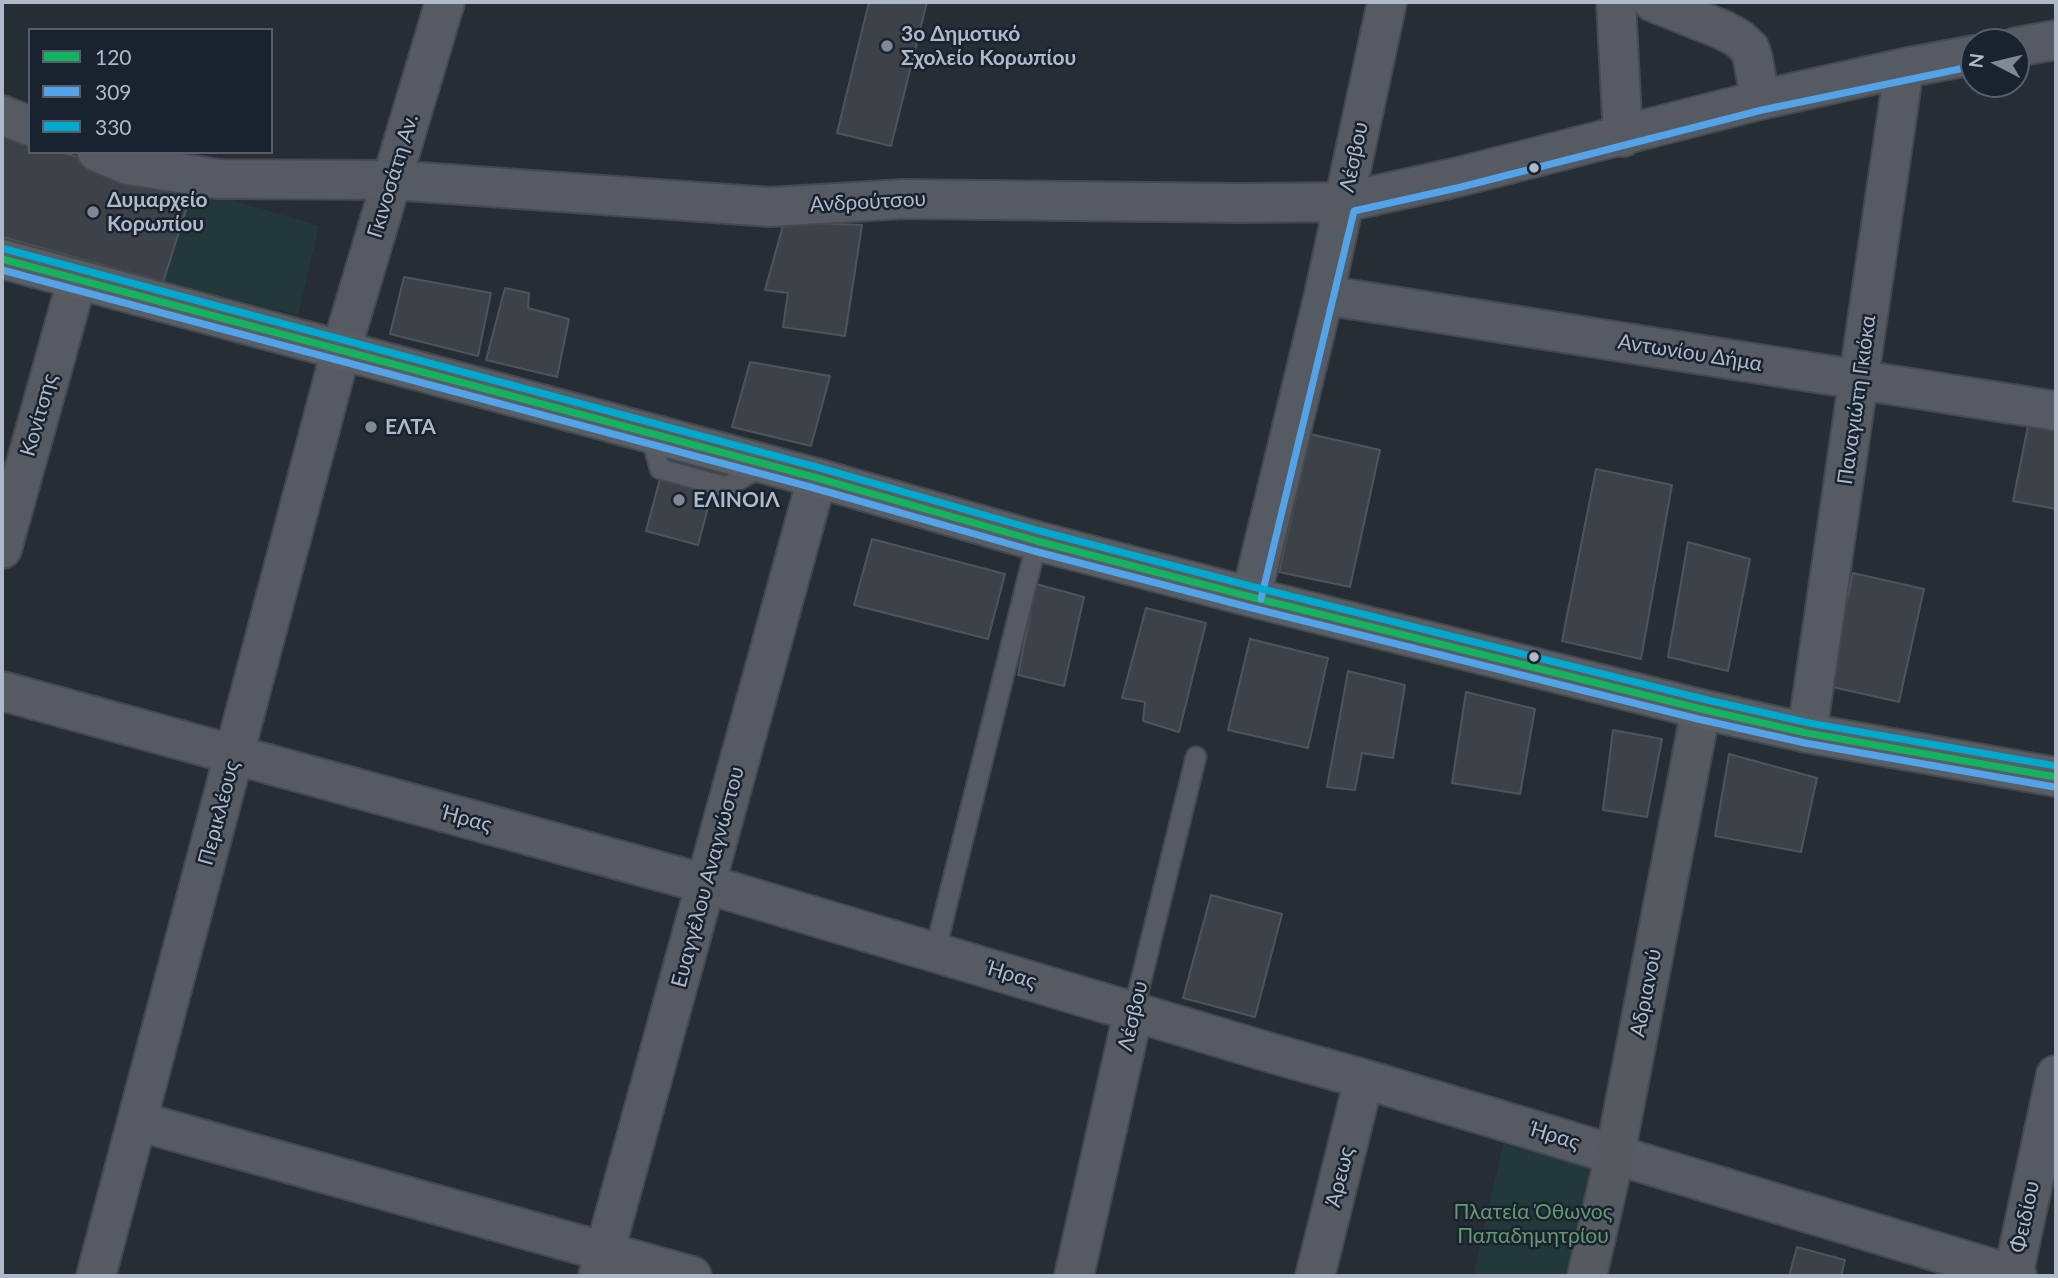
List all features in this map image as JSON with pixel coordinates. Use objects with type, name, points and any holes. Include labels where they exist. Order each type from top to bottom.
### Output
[{"type":"main road","points":[[2,259],[1251,597],[1807,733],[2056,778]]},
{"type":"street","name":"Γκινοσάτη Αν.","points":[[341,350],[445,2]]},
{"type":"street","name":"Λέσβου","points":[[1251,597],[1324,295],[1387,2]]},
{"type":"street","points":[[1616,2],[1623,137]]},
{"type":"street","points":[[1653,2],[1723,30],[1744,44],[1754,60],[1760,100]]},
{"type":"street","points":[[2030,45],[2056,40]]},
{"type":"street","name":"Ανδρούτσου","points":[[102,154],[128,164],[218,178],[392,180],[770,207],[903,199],[1345,202],[1623,137],[1760,100],[1960,58]]},
{"type":"street","name":"Παναγιώτη Γκιόκα","points":[[1807,733],[1904,68]]},
{"type":"street","points":[[2,115],[28,125]]},
{"type":"street","name":"Κονίτσης","points":[[2,549],[77,280]]},
{"type":"street","name":"Αντωνίου Δήμα","points":[[1324,295],[2056,411]]},
{"type":"street","name":"Περικλέους","points":[[96,1276],[341,350]]},
{"type":"street","name":"Ευαγγέλου Αναγνώστου","points":[[602,1264],[817,478]]},
{"type":"street","name":"Ήρας","points":[[2,691],[706,884],[1615,1154],[2014,1276]]},
{"type":"street","name":"Αδριανού","points":[[1587,1276],[1615,1154],[1701,709]]},
{"type":"street","name":"Λέσβου","points":[[1074,1276],[1133,1013]]},
{"type":"street","name":"Φειδίου","points":[[2014,1276],[2056,1075]]},
{"type":"street","name":"Άρεως","points":[[1315,1276],[1364,1079]]},
{"type":"street","points":[[137,1121],[602,1264],[692,1276]]},
{"type":"lane","points":[[935,952],[1037,541]]},
{"type":"lane","name":"Λέσβου","points":[[1133,1013],[1196,757]]},
{"type":"green space","points":[[193,188],[319,226],[298,315],[163,282]]},
{"type":"green space","name":"Πλατεία Όθωνος Παπαδημητρίου","points":[[1503,1144],[1592,1168],[1571,1276],[1473,1276]]},
{"type":"building","name":"3ο Δημοτικό Σχολείο Κορωπίου","points":[[869,2],[927,2],[891,146],[837,133]]},
{"type":"building","name":"Δυμαρχείο Κορωπίου","points":[[2,137],[28,144],[28,154],[67,154],[193,188],[163,282],[2,237]]},
{"type":"building","points":[[784,222],[862,225],[845,336],[783,327],[788,293],[765,290]]},
{"type":"building","points":[[404,277],[491,293],[478,356],[390,334]]},
{"type":"building","points":[[505,288],[529,293],[528,308],[569,319],[557,377],[486,360]]},
{"type":"building","points":[[750,362],[830,376],[811,446],[732,427]]},
{"type":"building","points":[[2030,416],[2056,420],[2056,509],[2013,501]]},
{"type":"building","points":[[1310,434],[1380,450],[1350,587],[1279,572]]},
{"type":"building","points":[[1596,469],[1672,485],[1641,659],[1562,641]]},
{"type":"building","points":[[661,475],[713,489],[698,545],[646,531]]},
{"type":"building","points":[[872,539],[1005,574],[988,639],[854,605]]},
{"type":"building","points":[[1688,542],[1750,559],[1728,671],[1668,657]]},
{"type":"building","points":[[1853,573],[1924,589],[1899,702],[1828,686]]},
{"type":"building","points":[[1036,584],[1084,597],[1064,686],[1018,675]]},
{"type":"building","points":[[1146,608],[1206,623],[1179,732],[1143,721],[1145,702],[1122,698]]},
{"type":"building","points":[[1250,639],[1328,658],[1308,748],[1228,730]]},
{"type":"building","points":[[1348,671],[1405,685],[1393,758],[1362,753],[1355,790],[1327,787]]},
{"type":"building","points":[[1466,692],[1535,709],[1520,794],[1452,783]]},
{"type":"building","points":[[1613,730],[1662,739],[1647,817],[1603,810]]},
{"type":"building","points":[[1729,754],[1817,778],[1801,852],[1715,836]]},
{"type":"building","points":[[1211,895],[1282,914],[1255,1017],[1183,998]]},
{"type":"building","points":[[1797,1247],[1845,1260],[1841,1276],[1789,1276]]},
{"type":"transit line","name":"309","points":[[1261,599],[1354,211],[1461,187],[1762,110],[1960,69]]},
{"type":"transit line","name":"330","points":[[5,249],[1254,587],[1809,723],[2056,766]]},
{"type":"transit line","name":"120","points":[[2,259],[1251,597],[1807,733],[2056,777]]},
{"type":"transit line","name":"309","points":[[2,270],[1248,607],[1805,743],[2054,787]]},
{"type":"place","name":"3ο Δημοτικό Σχολείο Κορωπίου","points":[[887,46]]},
{"type":"place","name":"Δυμαρχείο Κορωπίου","points":[[93,212]]},
{"type":"place","name":"ΕΛΤΑ","points":[[371,427]]},
{"type":"place","name":"ΕΛΙΝΟΙΛ","points":[[679,500]]}]
